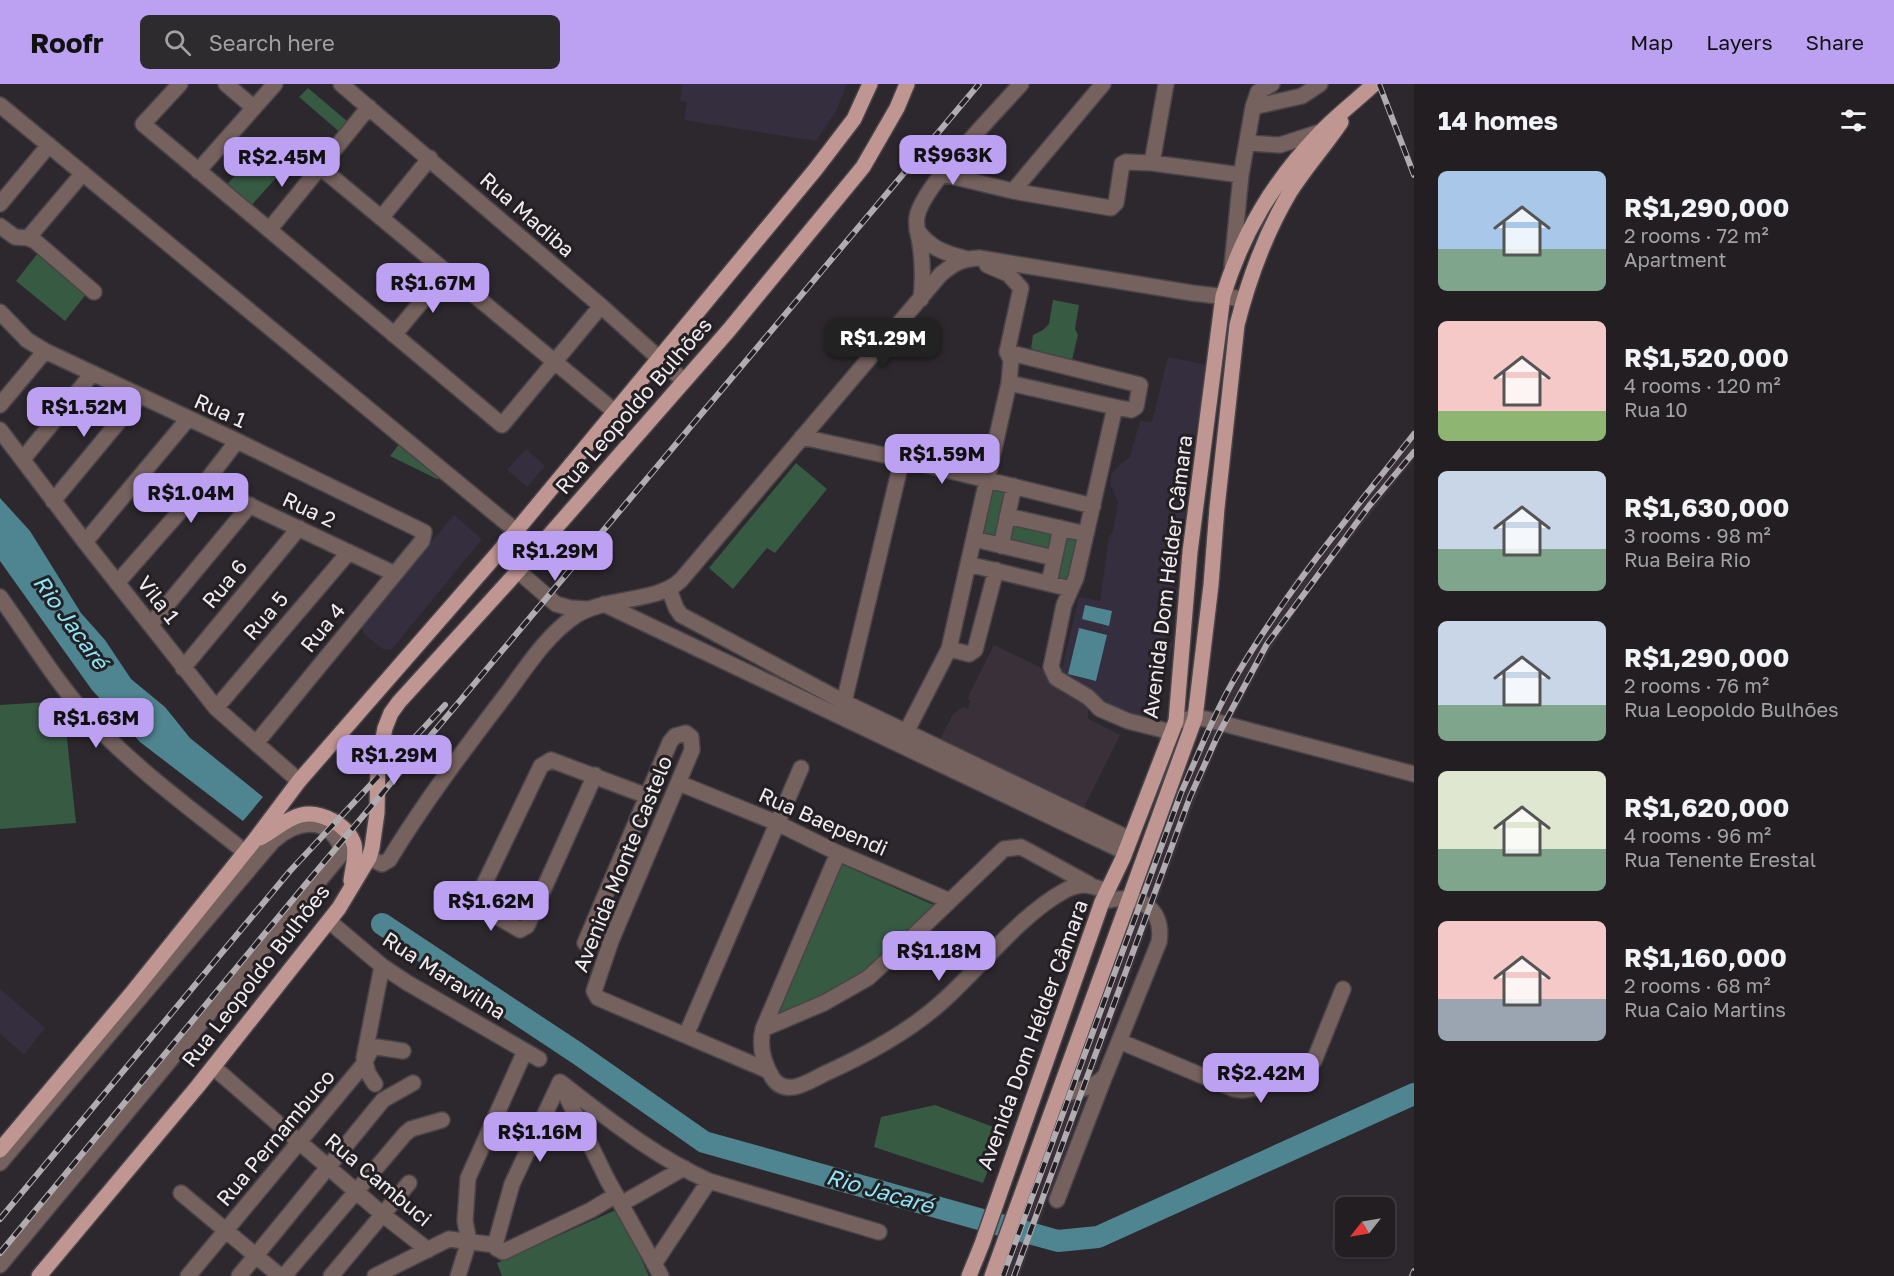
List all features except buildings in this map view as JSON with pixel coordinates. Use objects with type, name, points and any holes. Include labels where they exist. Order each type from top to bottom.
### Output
[{"type":"main road","name":"Rua Leopoldo Bulhões","points":[[0,1150],[124,1002],[299,781],[497,554],[815,170],[854,119],[870,84]]},
{"type":"main road","name":"Rua Leopoldo Bulhões","points":[[39,1276],[198,1086],[330,922],[369,858],[377,813],[378,764],[385,728],[391,713],[399,702],[518,571],[737,321],[863,167],[897,108],[907,84]]},
{"type":"main road","name":"Avenida Dom Hélder Câmara","points":[[969,1276],[1105,897],[1174,726],[1191,552],[1223,296],[1232,268],[1263,203],[1278,182],[1320,132],[1374,84]]},
{"type":"main road","name":"Avenida Dom Hélder Câmara","points":[[992,1276],[1195,718],[1237,325],[1244,299],[1257,257],[1286,198],[1351,106]]},
{"type":"main road","points":[[249,846],[301,814],[325,817],[339,825],[354,843],[350,887]]},
{"type":"street","points":[[180,84],[143,123],[502,425],[601,306]]},
{"type":"street","points":[[225,84],[254,108]]},
{"type":"street","points":[[198,171],[275,84]]},
{"type":"street","name":"Rua Madiba","points":[[340,84],[430,158],[683,380]]},
{"type":"street","points":[[921,299],[923,276],[916,228],[921,204],[942,174],[1021,84]]},
{"type":"street","points":[[1013,191],[1103,84]]},
{"type":"street","points":[[1152,163],[1166,84]]},
{"type":"street","points":[[1232,268],[1241,175],[1254,108],[1258,92],[1272,84]]},
{"type":"street","points":[[1254,108],[1302,96],[1320,84]]},
{"type":"street","points":[[269,230],[369,108]]},
{"type":"street","points":[[3,113],[49,145],[515,530]]},
{"type":"street","points":[[1247,143],[1280,145],[1320,132]]},
{"type":"street","points":[[0,204],[49,145]]},
{"type":"street","points":[[381,218],[430,158]]},
{"type":"street","points":[[942,174],[1013,191],[1111,208],[1116,203],[1120,166],[1126,162],[1152,163],[1241,175]]},
{"type":"street","points":[[320,167],[614,411]]},
{"type":"street","points":[[28,238],[83,173]]},
{"type":"street","points":[[0,225],[15,237],[28,238],[35,242],[94,292]]},
{"type":"street","points":[[916,228],[933,248],[943,253],[1192,294],[1244,299]]},
{"type":"street","points":[[369,858],[382,864],[389,860],[449,769],[540,649],[571,618],[587,609],[669,589],[686,574],[941,274],[968,258]]},
{"type":"street","points":[[903,739],[949,649],[1009,383],[1011,360],[1007,352],[1021,288],[1008,274],[968,258]]},
{"type":"street","points":[[394,335],[446,272]]},
{"type":"street","name":"Rua 1","points":[[2,319],[27,340],[45,351],[416,527],[424,532],[422,541]]},
{"type":"street","points":[[0,405],[45,351]]},
{"type":"street","points":[[1007,352],[1140,385],[1136,407],[1131,410],[1009,383]]},
{"type":"street","points":[[23,459],[92,374]]},
{"type":"street","points":[[53,501],[140,396]]},
{"type":"street","points":[[1115,407],[1076,578],[1064,605],[1051,667],[1056,678],[1088,697],[1100,709],[1128,721],[1174,726],[1195,718],[1206,719],[1414,774]]},
{"type":"street","points":[[85,542],[188,419]]},
{"type":"street","name":"Vila 1","points":[[0,430],[216,708],[299,781]]},
{"type":"street","points":[[802,437],[988,479],[1093,506]]},
{"type":"street","points":[[117,583],[204,484],[237,441]]},
{"type":"street","points":[[844,702],[902,459]]},
{"type":"street","name":"Rua 2","points":[[204,484],[395,574]]},
{"type":"street","points":[[1001,546],[1014,486]]},
{"type":"street","points":[[151,624],[250,505]]},
{"type":"street","points":[[1007,516],[1086,534]]},
{"type":"street","name":"Rua 6","points":[[183,668],[298,528]]},
{"type":"street","points":[[1049,583],[1061,528]]},
{"type":"street","points":[[974,539],[1054,558]]},
{"type":"street","name":"Rua 4","points":[[256,742],[422,541]]},
{"type":"street","name":"Rua 5","points":[[216,708],[349,552]]},
{"type":"street","points":[[968,564],[1071,589]]},
{"type":"street","points":[[949,649],[969,654],[975,650],[996,570]]},
{"type":"street","points":[[518,571],[556,604],[587,609]]},
{"type":"street","points":[[669,589],[681,615],[844,702],[903,739]]},
{"type":"street","points":[[0,597],[75,702],[119,750],[249,846]]},
{"type":"street","points":[[604,604],[903,739],[1127,845]]},
{"type":"street","name":"Avenida Monte Castelo","points":[[585,943],[670,742],[675,736],[686,733],[691,738],[692,750],[611,941],[594,991],[598,998],[686,1035]]},
{"type":"street","points":[[595,775],[527,926],[520,930],[479,906],[477,898],[542,766],[551,760],[595,775],[647,796]]},
{"type":"street","points":[[769,1071],[686,1035],[801,768]]},
{"type":"street","name":"Rua Baependi","points":[[679,783],[777,823],[838,853],[950,901]]},
{"type":"street","points":[[0,1163],[273,842],[299,825],[319,825],[328,829],[343,852],[0,1265]]},
{"type":"street","points":[[763,1029],[824,1003],[867,978],[1004,849],[1010,847],[1021,847],[1089,884],[1105,897],[1129,899],[1148,906],[1157,918],[1161,934],[1159,942],[1057,1200]]},
{"type":"street","points":[[838,853],[763,1029],[761,1048],[769,1071],[773,1079],[787,1088],[797,1087],[851,1061],[919,1021],[944,1000],[1038,908],[1065,890],[1077,885],[1089,884]]},
{"type":"street","name":"Rua Maravilha","points":[[330,922],[382,966],[441,1004],[539,1059]]},
{"type":"street","points":[[375,1084],[364,1061],[382,966]]},
{"type":"street","points":[[1119,1041],[1234,1089],[1257,1088],[1314,1061],[1343,989]]},
{"type":"street","name":"Rua Pernambuco","points":[[188,1276],[363,1065],[372,1048],[403,1051]]},
{"type":"street","points":[[459,1276],[469,1241],[465,1221],[468,1178],[525,1051]]},
{"type":"street","name":"Rua Cambuci","points":[[219,1072],[382,1214],[428,1250]]},
{"type":"street","points":[[1058,1098],[1092,1087],[1105,1076]]},
{"type":"street","points":[[499,1248],[512,1184],[560,1082]]},
{"type":"street","points":[[560,1082],[651,1149],[709,1181],[879,1232]]},
{"type":"street","points":[[560,1082],[658,1270]]},
{"type":"street","points":[[239,1276],[383,1100],[413,1083]]},
{"type":"street","points":[[284,1276],[411,1128],[442,1120]]},
{"type":"street","points":[[375,1276],[449,1239],[499,1248],[619,1199],[684,1168]]},
{"type":"street","points":[[658,1270],[709,1181]]},
{"type":"street","points":[[331,1276],[410,1183]]},
{"type":"street","points":[[181,1193],[279,1276]]},
{"type":"shaded area","points":[[682,84],[847,84],[836,111],[816,141],[684,120],[687,102],[680,101]]},
{"type":"shaded area","points":[[1168,357],[1207,365],[1186,489],[1184,526],[1172,586],[1178,589],[1165,639],[1173,643],[1153,724],[1100,705],[1098,696],[1060,677],[1079,597],[1100,601],[1109,537],[1113,532],[1118,502],[1110,484],[1111,475],[1130,457],[1140,421],[1152,422]]},
{"type":"shaded area","points":[[1414,428],[1414,459],[1310,591],[1271,649],[1220,741],[1158,899],[1020,1276],[998,1276],[1138,890],[1176,793],[1204,730],[1233,672],[1295,579]]},
{"type":"shaded area","points":[[526,449],[545,466],[527,487],[507,470]]},
{"type":"shaded area","points":[[454,515],[482,539],[392,649],[384,650],[363,633],[362,625]]},
{"type":"shaded area","points":[[994,645],[1040,667],[1053,684],[1088,703],[1088,719],[1120,735],[1083,809],[940,739],[953,714],[963,707],[968,709],[970,700],[967,699]]},
{"type":"shaded area","points":[[0,989],[45,1028],[24,1055],[0,1034]]},
{"type":"shaded area","points":[[1335,1213],[1335,1250],[1331,1249]]},
{"type":"green space","points":[[308,88],[348,122],[342,134],[299,97]]},
{"type":"green space","points":[[260,147],[285,168],[248,209],[224,188]]},
{"type":"green space","points":[[38,253],[87,293],[65,321],[16,281]]},
{"type":"green space","points":[[1053,300],[1079,305],[1075,329],[1078,335],[1072,360],[1031,348],[1033,335],[1049,324]]},
{"type":"green space","points":[[399,444],[442,477],[437,479],[390,456]]},
{"type":"green space","points":[[796,463],[827,489],[775,553],[767,548],[733,589],[709,568]]},
{"type":"green space","points":[[995,487],[1009,490],[996,543],[980,538],[991,491]]},
{"type":"green space","points":[[1010,521],[1055,531],[1051,552],[1005,543]]},
{"type":"green space","points":[[1063,531],[1080,534],[1071,576],[1066,581],[1053,579]]},
{"type":"green space","points":[[63,701],[76,823],[0,829],[0,705]]},
{"type":"green space","points":[[839,863],[938,907],[853,983],[783,1014],[779,1013],[778,1010]]},
{"type":"green space","points":[[935,1105],[1004,1131],[983,1183],[874,1147],[881,1117]]},
{"type":"green space","points":[[618,1209],[649,1276],[502,1276],[497,1263]]},
{"type":"water","name":"Rio Jacaré","points":[[0,498],[30,531],[81,613],[105,640],[131,679],[165,707],[190,738],[263,797],[243,821],[140,742],[92,690],[0,561]]},
{"type":"water","points":[[1085,605],[1112,611],[1109,626],[1082,619]]},
{"type":"water","points":[[1079,628],[1107,635],[1096,681],[1068,674]]},
{"type":"waterway","name":"Rio Jacaré","points":[[382,924],[577,1053],[704,1142],[1058,1241],[1098,1237],[1414,1094]]},
{"type":"railway","points":[[0,1253],[305,885],[979,84]]},
{"type":"railway","points":[[1379,84],[1414,175]]},
{"type":"railway","points":[[1003,1276],[1181,793],[1215,717],[1238,673],[1278,611],[1414,434]]},
{"type":"railway","points":[[1014,1276],[1190,797],[1217,737],[1267,644],[1369,506],[1414,452]]},
{"type":"railway","points":[[0,1219],[290,871],[445,705]]},
{"type":"railway","points":[[1412,1276],[1414,1271]]}]
